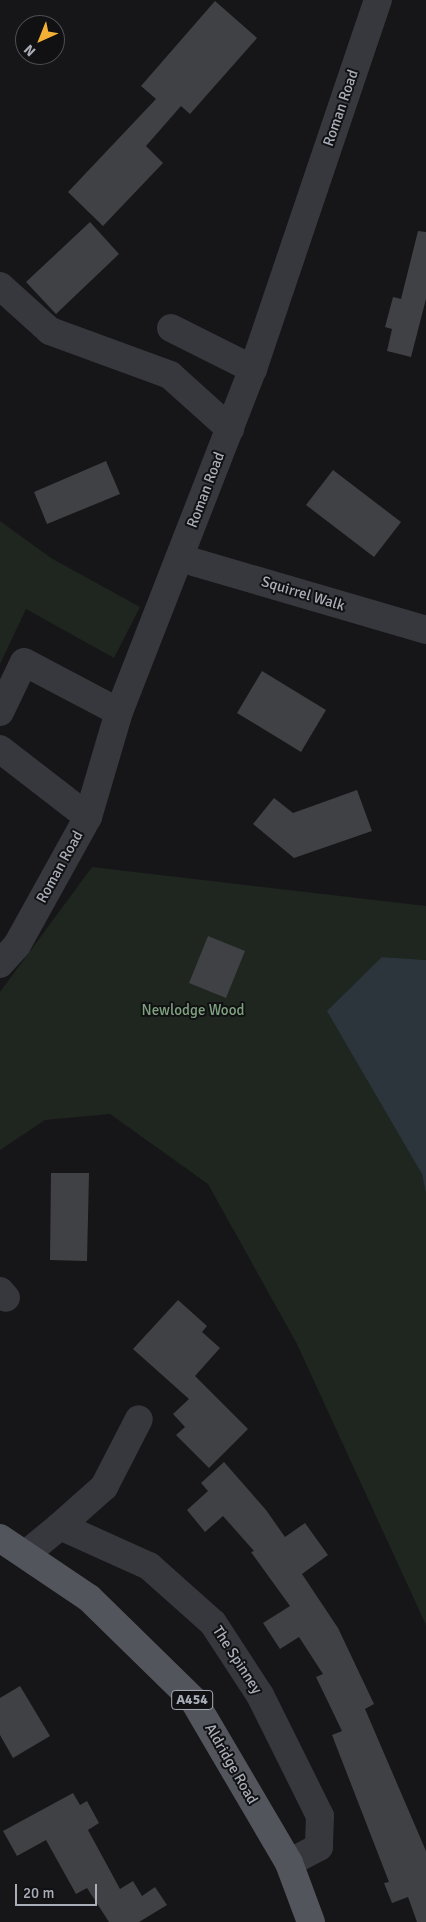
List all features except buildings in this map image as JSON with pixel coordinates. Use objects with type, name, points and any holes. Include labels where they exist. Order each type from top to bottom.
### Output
[{"type":"main road","name":"Aldridge Road","points":[[0,1538],[88,1598],[194,1702],[289,1864],[311,1922]]},
{"type":"street","name":"Roman Road","points":[[0,964],[16,945],[88,817],[119,712],[253,369],[378,0]]},
{"type":"street","points":[[0,286],[50,331],[170,375],[230,430]]},
{"type":"street","points":[[171,328],[253,369]]},
{"type":"street","name":"Squirrel Walk","points":[[180,558],[426,630]]},
{"type":"street","points":[[0,712],[24,662],[119,712]]},
{"type":"street","points":[[0,749],[88,817]]},
{"type":"street","points":[[26,1554],[108,1482],[139,1419]]},
{"type":"street","name":"The Spinney","points":[[60,1526],[148,1566],[213,1623],[260,1694],[320,1816],[319,1847],[289,1864]]},
{"type":"green space","points":[[0,521],[51,558],[140,607],[114,658],[26,609],[0,664]]},
{"type":"green space","name":"Newlodge Wood","points":[[92,867],[426,906],[426,960],[382,957],[426,1194],[426,1625],[297,1344],[208,1184],[110,1114],[45,1120],[0,1150],[0,992]]},
{"type":"shaded area","points":[[382,957],[426,960],[426,1194],[422,1174],[327,1011]]}]
